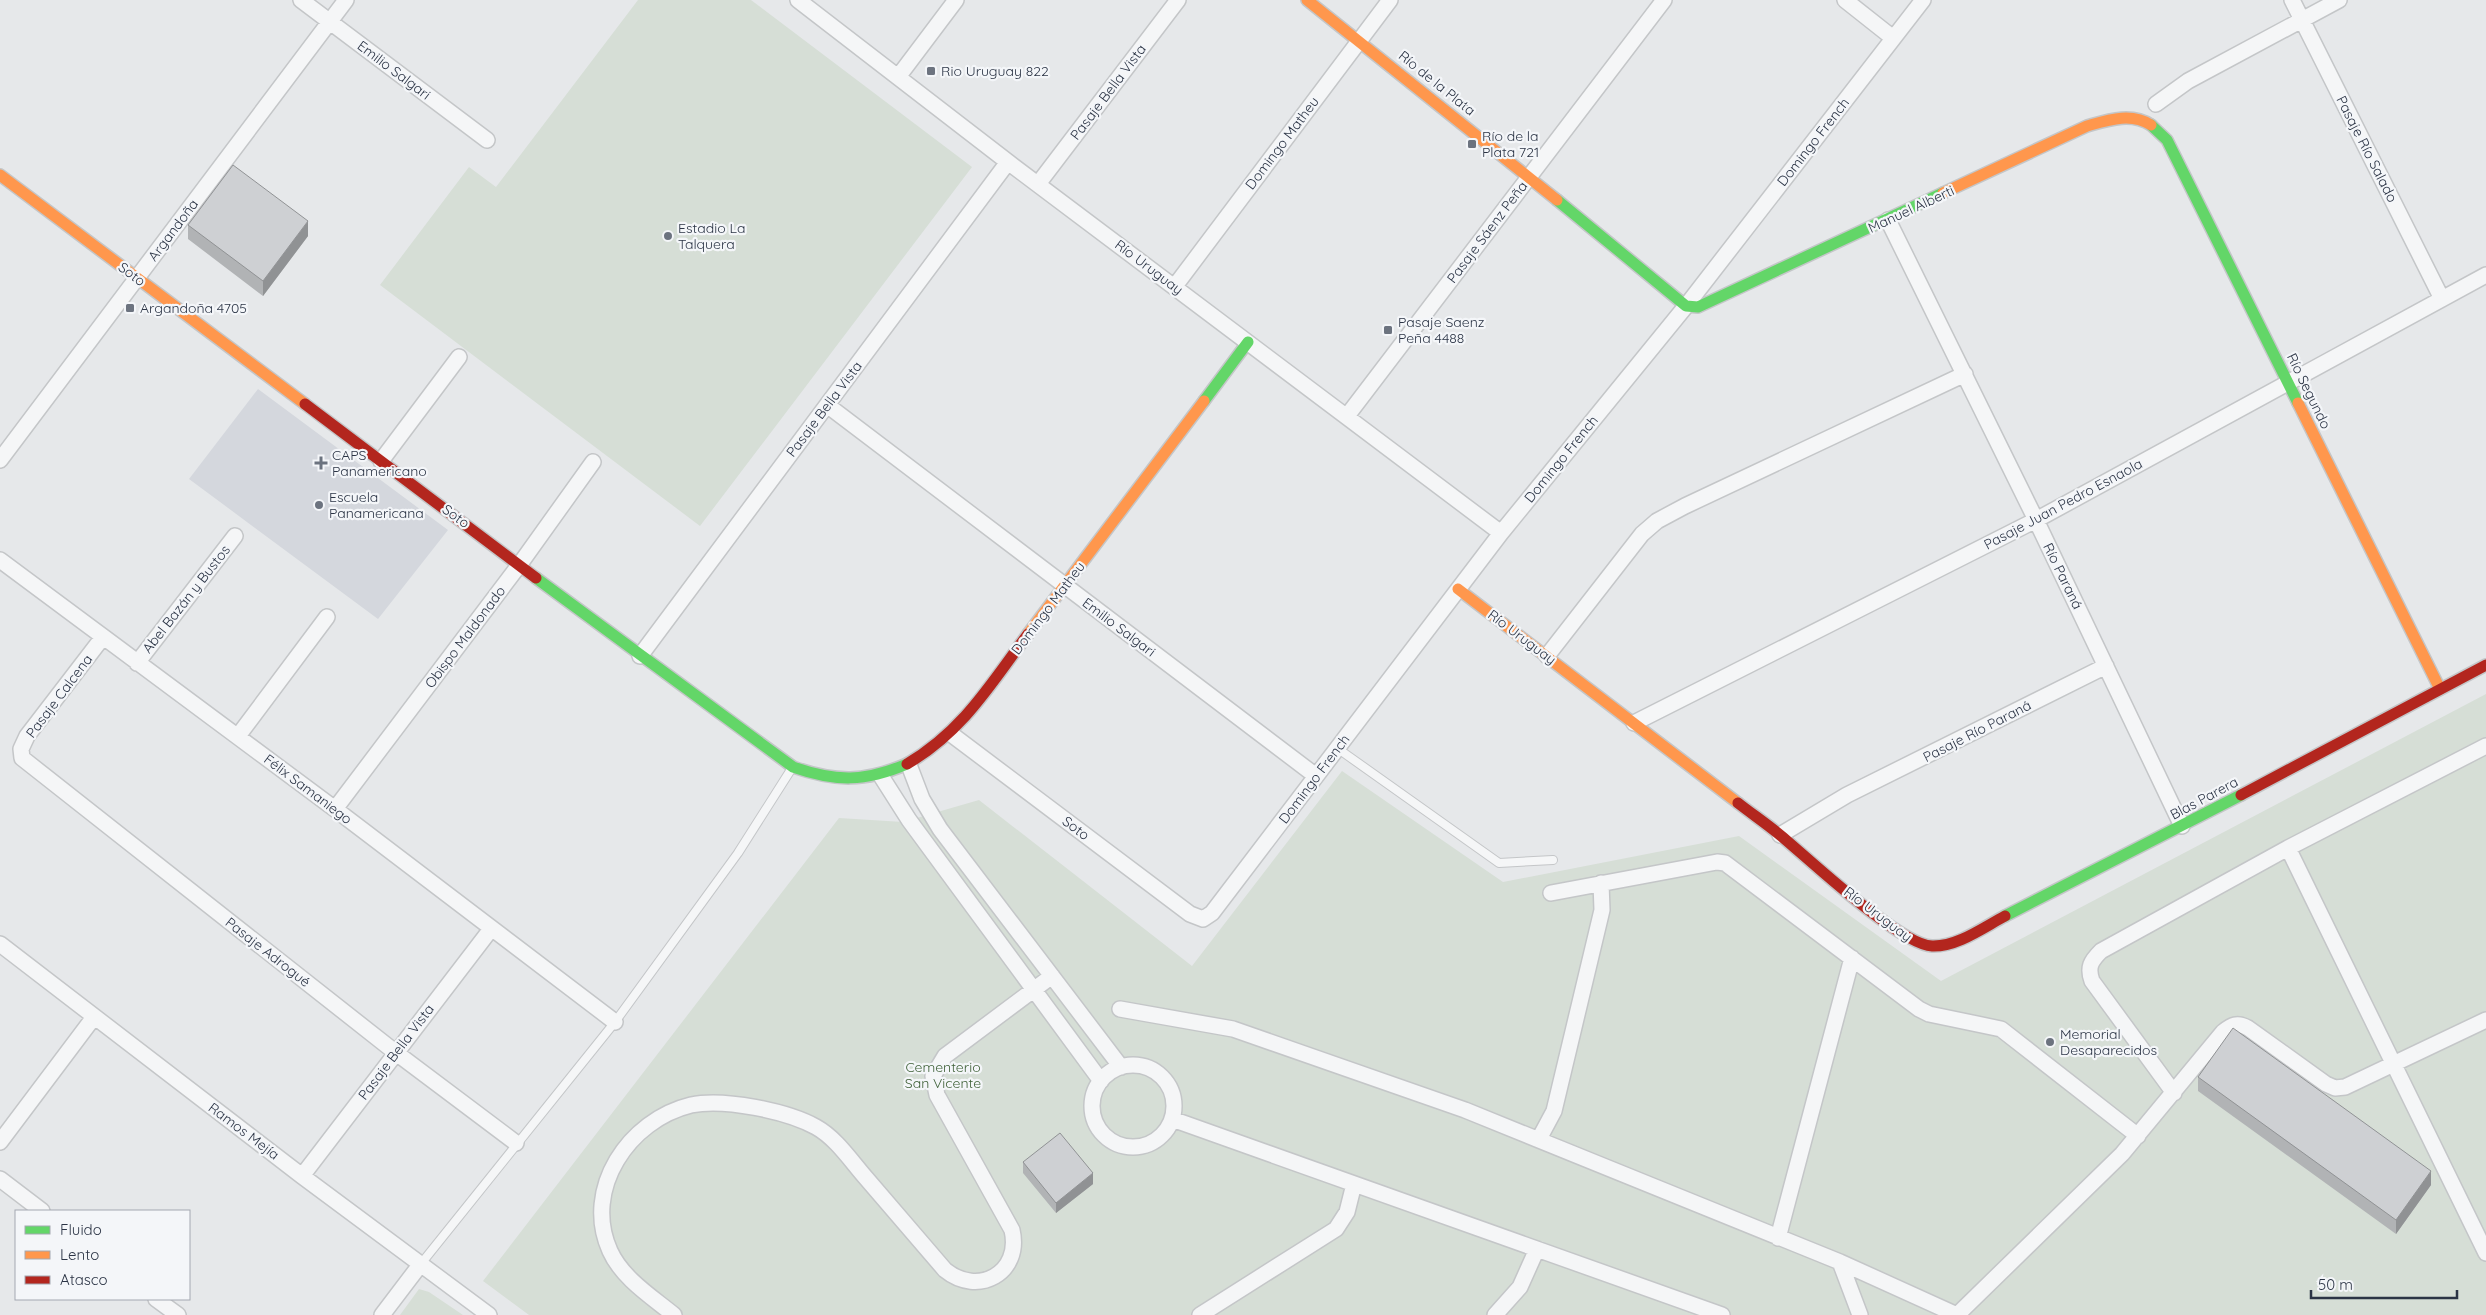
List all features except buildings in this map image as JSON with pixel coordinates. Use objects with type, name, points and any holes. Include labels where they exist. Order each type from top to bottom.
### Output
[{"type":"street","name":"Emilio Salgari","points":[[301,0],[487,140]]},
{"type":"street","name":"Argandoña","points":[[0,460],[346,0]]},
{"type":"street","name":"Río Uruguay","points":[[798,0],[1008,162],[1501,533]]},
{"type":"street","points":[[898,77],[956,0]]},
{"type":"street","name":"Pasaje Bella Vista","points":[[1038,184],[1178,0]]},
{"type":"street","name":"Río de la Plata","points":[[1307,0],[1529,177],[1686,306]]},
{"type":"street","name":"Domingo Matheu","points":[[1174,286],[1390,0]]},
{"type":"street","name":"Pasaje Sáenz Peña","points":[[1346,416],[1664,0]]},
{"type":"street","points":[[1845,0],[1893,38]]},
{"type":"street","name":"Domingo French","points":[[1203,919],[1212,913],[1501,533],[1686,306],[1923,0]]},
{"type":"street","name":"Pasaje Río Salado","points":[[2292,0],[2442,299]]},
{"type":"street","points":[[2156,104],[2188,82],[2302,18],[2339,0]]},
{"type":"street","name":"Manuel Alberti","points":[[1686,306],[1698,307],[2087,126],[2107,120],[2139,118]]},
{"type":"street","name":"Río Segundo","points":[[2139,118],[2157,129],[2167,140],[2440,689]]},
{"type":"street","name":"Pasaje Bella Vista","points":[[640,656],[1008,162]]},
{"type":"street","name":"Soto","points":[[0,175],[640,656],[793,767]]},
{"type":"street","name":"Río Paraná","points":[[1888,220],[2036,520],[2182,826]]},
{"type":"street","name":"Pasaje Juan Pedro Esnaola","points":[[1634,724],[2036,520],[2486,275]]},
{"type":"street","name":"Domingo Matheu","points":[[793,767],[810,775],[881,776],[909,765],[952,734],[1248,342]]},
{"type":"street","points":[[381,461],[459,357]]},
{"type":"street","points":[[1547,656],[1642,534],[1657,521],[1684,506],[1965,374]]},
{"type":"street","name":"Emilio Salgari","points":[[827,405],[1316,776]]},
{"type":"street","name":"Obispo Maldonado","points":[[336,809],[520,564],[593,462]]},
{"type":"street","name":"Abel Bazán y Bustos","points":[[138,662],[235,536]]},
{"type":"street","name":"Félix Samaniego","points":[[0,560],[336,809],[615,1022]]},
{"type":"street","name":"Río Uruguay","points":[[1458,589],[1780,835],[1826,876],[1912,941],[1932,946]]},
{"type":"street","points":[[238,736],[327,618]]},
{"type":"street","name":"Pasaje Calcena","points":[[22,758],[21,749],[27,736],[103,637]]},
{"type":"street","name":"Pasaje Río Paraná","points":[[1780,835],[1847,795],[2106,666]]},
{"type":"street","name":"Blas Parera","points":[[1932,946],[1952,943],[2182,826],[2486,666]]},
{"type":"street","name":"Soto","points":[[952,734],[1190,914],[1203,919]]},
{"type":"street","points":[[2174,1093],[2092,981],[2088,970],[2092,959],[2101,951],[2288,848],[2486,746]]},
{"type":"street","name":"Pasaje Adrogué","points":[[22,758],[395,1052],[516,1143]]},
{"type":"street","points":[[909,765],[922,799],[940,829],[1121,1067]]},
{"type":"street","points":[[881,776],[909,820],[1101,1081]]},
{"type":"street","points":[[2288,848],[2486,1253]]},
{"type":"street","points":[[1551,893],[1717,862],[1726,863],[1919,1009],[1929,1014],[2001,1029],[2138,1136]]},
{"type":"street","points":[[1539,1139],[1554,1111],[1602,910],[1601,883]]},
{"type":"street","name":"Pasaje Bella Vista","points":[[302,1176],[491,929]]},
{"type":"street","name":"Ramos Mejía","points":[[0,944],[302,1176],[489,1315]]},
{"type":"street","points":[[1778,1238],[1852,958]]},
{"type":"street","points":[[674,1315],[619,1265],[610,1251],[602,1217],[604,1188],[608,1174],[617,1159],[646,1128],[661,1117],[690,1106],[702,1104],[750,1107],[791,1117],[816,1127],[844,1152],[945,1270],[955,1278],[973,1282],[997,1275],[1004,1269],[1012,1254],[1014,1239],[1012,1230],[936,1095],[934,1076],[945,1056],[1052,976]]},
{"type":"street","points":[[1120,1009],[1233,1029],[1465,1110],[1840,1262],[1957,1315],[2138,1136],[2223,1032],[2232,1025],[2240,1024],[2326,1084],[2335,1088],[2346,1087],[2486,1020]]},
{"type":"street","points":[[0,1142],[94,1017]]},
{"type":"street","points":[[1140,1066],[1158,1073],[1167,1082],[1173,1094],[1174,1107],[1172,1119],[1165,1132],[1155,1141],[1141,1147],[1127,1147],[1114,1142],[1102,1134],[1095,1121],[1093,1100],[1101,1081],[1121,1067],[1140,1066]]},
{"type":"street","points":[[1172,1119],[1538,1249],[1706,1312],[1722,1315]]},
{"type":"street","points":[[0,1179],[41,1210]]},
{"type":"street","points":[[1200,1315],[1336,1229],[1347,1212],[1354,1184]]},
{"type":"street","points":[[1495,1315],[1520,1287],[1538,1249]]},
{"type":"street","points":[[1840,1262],[1860,1315]]},
{"type":"street","points":[[382,1315],[420,1265]]},
{"type":"street","points":[[157,1300],[178,1315]]},
{"type":"lane","points":[[1337,748],[1499,863],[1510,864],[1553,860]]},
{"type":"lane","points":[[420,1265],[615,1022],[738,853],[793,767]]},
{"type":"shaded area","name":"Escuela Panamericana","points":[[258,389],[448,530],[378,619],[189,479]]},
{"type":"green space","name":"Estadio La Talquera","points":[[638,0],[751,0],[972,167],[700,526],[380,285],[469,167],[496,187]]},
{"type":"green space","name":"Cementerio San Vicente","points":[[2486,694],[2486,1315],[529,1315],[483,1281],[839,818],[903,822],[979,800],[1192,966],[1342,771],[1503,882],[1739,836],[1941,981]]},
{"type":"green space","points":[[419,1289],[429,1292],[463,1315],[400,1315]]},
{"type":"traffic: fast","points":[[2151,125],[2167,140],[2298,403]]},
{"type":"traffic: fast","points":[[1557,200],[1686,306],[1698,307],[1943,193]]},
{"type":"traffic: fast","points":[[1204,401],[1248,342]]},
{"type":"traffic: fast","points":[[536,578],[793,767],[823,775],[850,778],[878,774],[907,764]]},
{"type":"traffic: fast","points":[[2005,916],[2241,795]]},
{"type":"traffic: slow","points":[[1307,0],[1557,200]]},
{"type":"traffic: slow","points":[[1943,193],[2087,126],[2119,118],[2136,119],[2151,125]]},
{"type":"traffic: slow","points":[[0,175],[305,404]]},
{"type":"traffic: slow","points":[[1028,634],[1204,401]]},
{"type":"traffic: slow","points":[[2298,403],[2440,689]]},
{"type":"traffic: slow","points":[[1458,589],[1738,803]]},
{"type":"traffic: jam","points":[[305,404],[536,578]]},
{"type":"traffic: jam","points":[[907,764],[927,751],[960,722],[988,689],[1028,634]]},
{"type":"traffic: jam","points":[[2241,795],[2486,665]]},
{"type":"traffic: jam","points":[[1738,803],[1775,831],[1877,917],[1917,942],[1932,946],[1951,943],[1970,936],[2005,916]]},
{"type":"place","name":"Rio Uruguay 822","points":[[931,71]]},
{"type":"place","name":"Río de la Plata 721","points":[[1472,144]]},
{"type":"place","name":"Estadio La Talquera","points":[[668,236]]},
{"type":"place","name":"Argandoña 4705","points":[[130,308]]},
{"type":"place","name":"Pasaje Saenz Peña 4488","points":[[1388,330]]},
{"type":"place","name":"CAPS Panamericano","points":[[321,463]]},
{"type":"place","name":"Escuela Panamericana","points":[[319,505]]},
{"type":"place","name":"Memorial Desaparecidos","points":[[2050,1042]]}]
